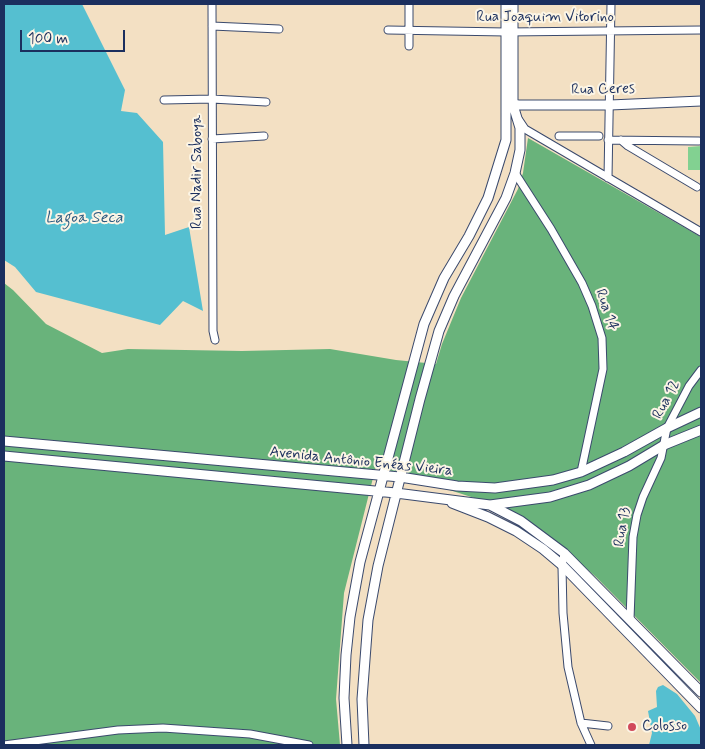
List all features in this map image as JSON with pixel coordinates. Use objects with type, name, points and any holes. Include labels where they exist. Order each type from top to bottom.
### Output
[{"type":"street","name":"Rua Nadir Saboya","points":[[212,4],[212,331],[215,340]]},
{"type":"street","points":[[409,4],[409,46]]},
{"type":"street","points":[[347,745],[344,698],[350,617],[360,562],[424,324],[444,278],[469,236],[488,198],[506,140],[506,112],[510,103],[509,32],[506,4]]},
{"type":"street","points":[[509,32],[513,4]]},
{"type":"street","points":[[608,178],[605,137],[610,104],[611,4]]},
{"type":"street","points":[[212,26],[279,29]]},
{"type":"street","name":"Rua Joaquim Vitorino","points":[[388,30],[509,32],[701,30]]},
{"type":"street","points":[[164,100],[212,99],[266,102]]},
{"type":"street","name":"Rua Ceres","points":[[510,103],[610,104],[701,101]]},
{"type":"street","points":[[510,103],[525,129],[701,232]]},
{"type":"street","points":[[506,112],[518,119]]},
{"type":"street","points":[[364,745],[362,699],[368,620],[378,566],[396,492],[439,331],[454,296],[506,198],[515,173],[521,138],[518,119]]},
{"type":"street","points":[[212,139],[264,136]]},
{"type":"street","points":[[560,136],[605,137],[621,140],[699,140]]},
{"type":"street","points":[[621,140],[697,187]]},
{"type":"street","name":"Rua 14","points":[[515,173],[546,221],[582,283],[592,306],[602,338],[602,370],[581,472]]},
{"type":"street","name":"Rua 12","points":[[664,445],[667,428],[689,386],[701,370]]},
{"type":"street","name":"Avenida Antônio Enéas Vieira","points":[[4,441],[383,477],[400,477],[457,486],[495,488],[546,481],[581,472],[701,412]]},
{"type":"street","name":"Avenida Antônio Enéas Vieira","points":[[4,456],[379,492],[396,492],[490,504],[550,497],[568,492],[605,478],[664,445],[701,430]]},
{"type":"street","name":"Rua 13","points":[[630,619],[633,546],[636,523],[643,497],[661,458],[664,445]]},
{"type":"street","points":[[438,498],[488,517],[516,531],[543,549],[562,565],[701,708]]},
{"type":"street","points":[[490,504],[521,521],[564,553],[701,692]]},
{"type":"street","points":[[564,553],[562,565],[563,613],[568,667],[581,722],[591,745]]},
{"type":"street","points":[[581,722],[608,726]]},
{"type":"street","points":[[4,745],[118,730],[163,728],[250,734],[309,745]]},
{"type":"green space","points":[[528,138],[701,237],[701,683],[596,577],[552,538],[505,508],[376,466],[344,593],[336,699],[340,745],[4,745],[4,283],[46,324],[102,353],[128,349],[242,351],[330,349],[396,360],[436,364],[461,298],[518,189],[523,173]]},
{"type":"green space","points":[[701,146],[701,170],[688,170],[688,147]]},
{"type":"water","name":"Lagoa Seca","points":[[4,4],[82,4],[125,90],[121,111],[137,113],[163,142],[165,235],[189,227],[203,311],[183,301],[160,325],[36,292],[15,267],[4,260]]},
{"type":"water","points":[[663,685],[677,694],[695,716],[701,730],[701,745],[649,745],[652,733],[648,711],[657,707],[656,691],[658,687]]},
{"type":"place","name":"Colosso","points":[[632,727]]}]
